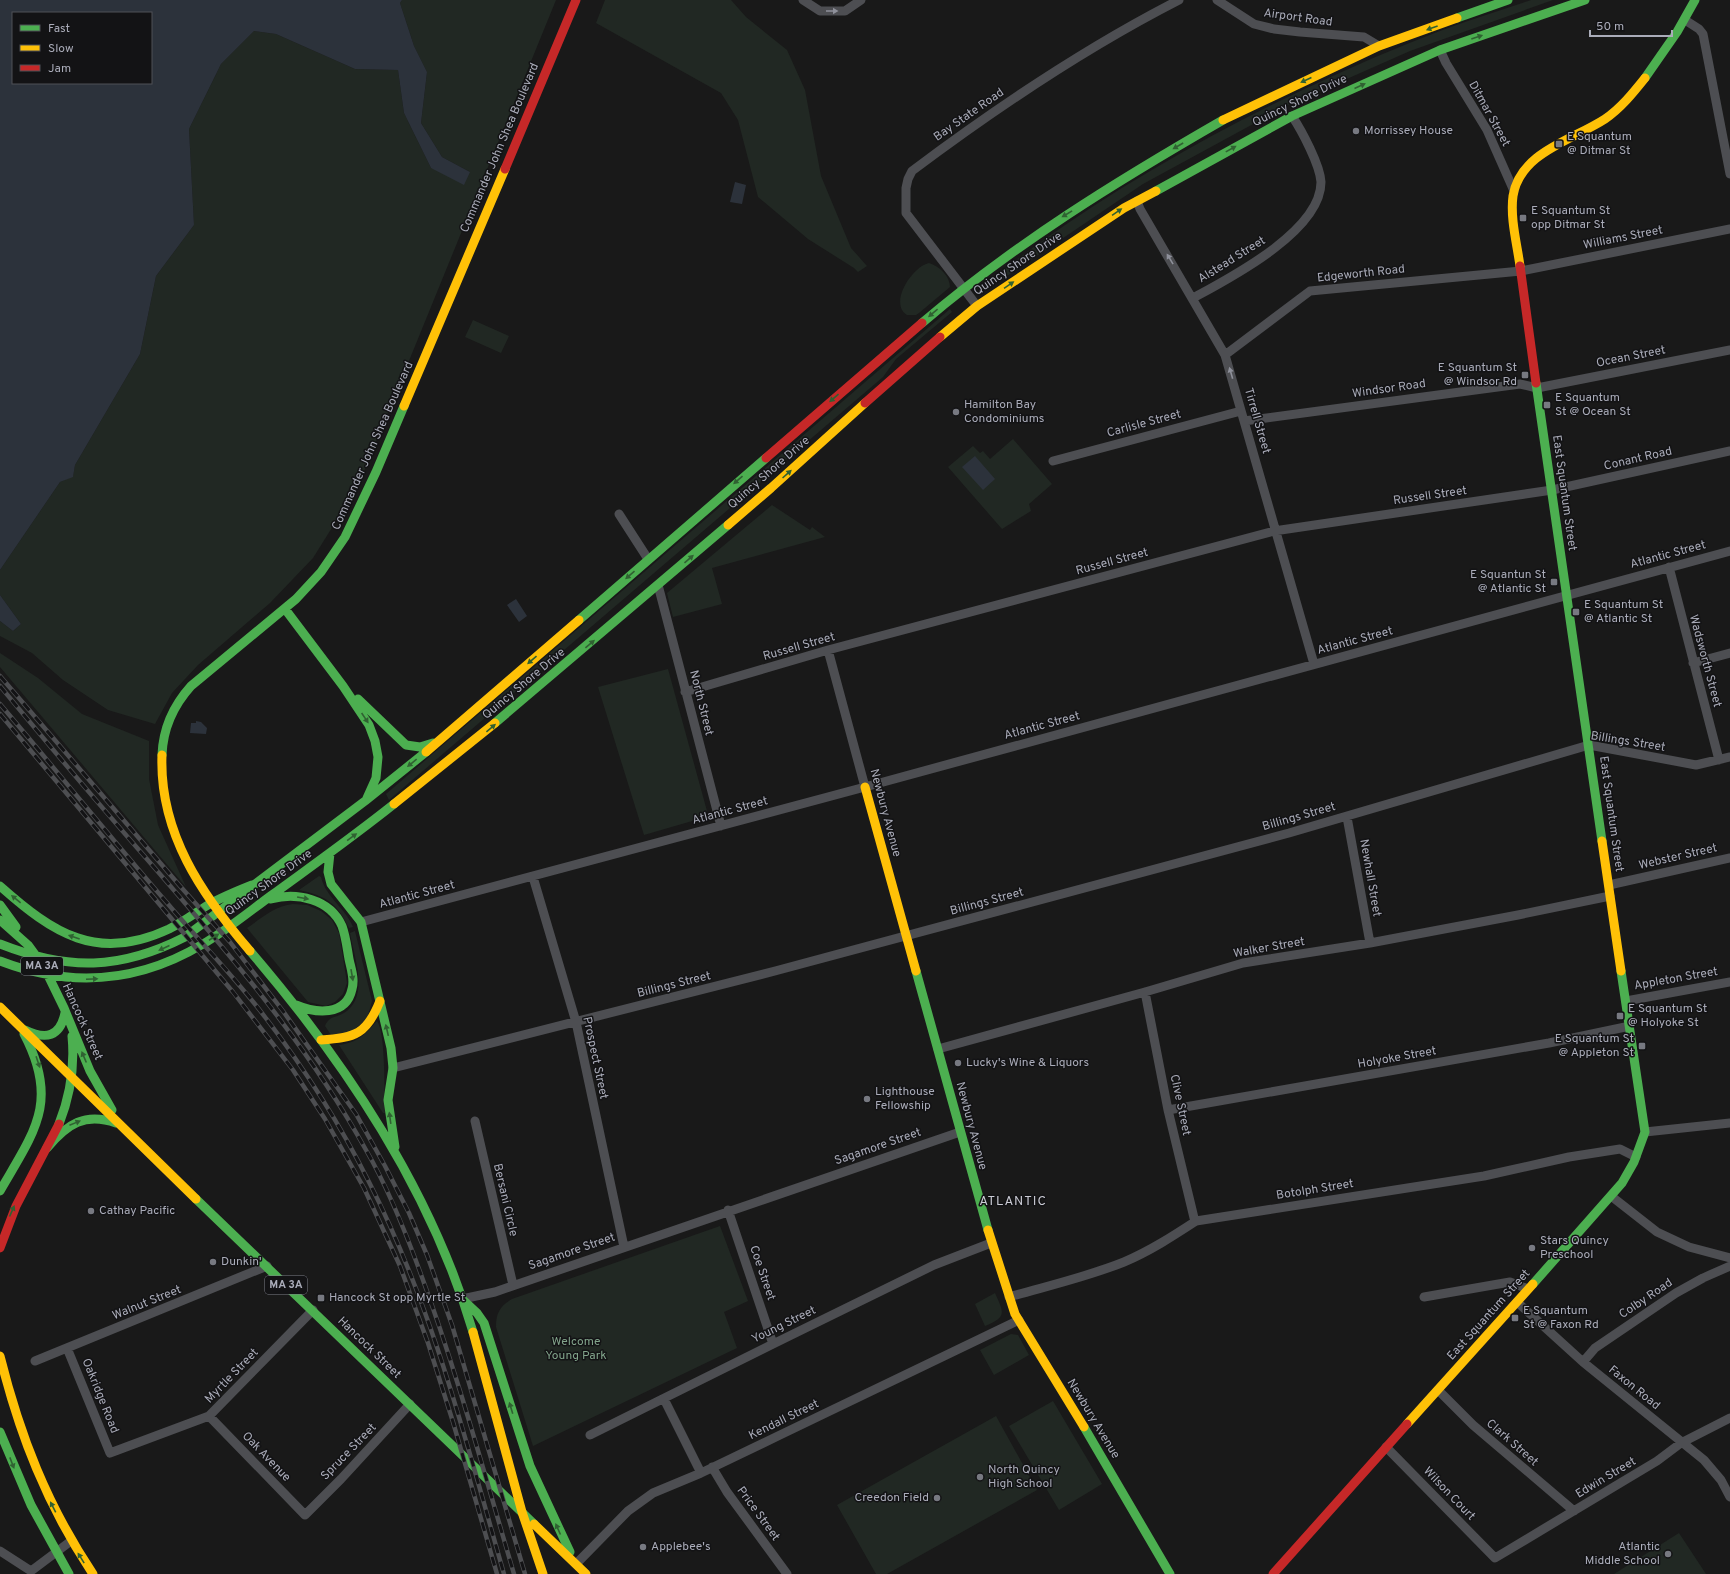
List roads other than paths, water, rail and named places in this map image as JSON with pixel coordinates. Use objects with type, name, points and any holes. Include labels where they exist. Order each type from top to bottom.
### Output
[{"type":"main road","name":"Commander John Shea Boulevard","points":[[462,1298],[443,1246],[379,1124],[296,1005],[238,937],[202,891],[189,870],[170,822],[164,797],[161,760],[164,732],[173,709],[180,699],[191,686],[296,600],[321,572],[345,537],[357,516],[576,0]]},
{"type":"main road","name":"Quincy Shore Drive","points":[[0,944],[30,956],[63,963],[97,964],[130,959],[158,950],[186,936],[365,801],[439,741],[963,288],[1060,219],[1145,165],[1228,117],[1379,46],[1508,0]]},
{"type":"main road","name":"Quincy Shore Drive","points":[[0,961],[31,972],[61,978],[103,978],[133,973],[163,964],[193,950],[265,901],[381,815],[484,733],[771,488],[914,358],[977,306],[1137,201],[1292,116],[1440,50],[1585,0]]},
{"type":"main road","name":"East Squantum Street","points":[[1273,1574],[1621,1185],[1636,1157],[1645,1132],[1566,595],[1514,224],[1514,191],[1523,173],[1534,160],[1550,149],[1599,123],[1617,110],[1630,97],[1686,20],[1694,0]]},
{"type":"main road","points":[[285,609],[343,686],[369,725],[375,740],[378,757],[376,778],[365,801]]},
{"type":"main road","points":[[343,686],[406,745],[420,747],[439,741]]},
{"type":"main road","name":"Newbury Avenue","points":[[865,787],[960,1132],[1009,1297],[1019,1320],[1170,1574]]},
{"type":"main road","points":[[330,853],[328,878],[331,886],[361,922],[387,1029],[393,1068],[388,1100],[396,1156]]},
{"type":"main road","points":[[0,886],[49,925],[74,938],[94,942],[122,944],[159,934],[226,896],[252,885]]},
{"type":"main road","points":[[265,901],[274,897],[288,896],[302,897],[317,902],[331,910],[343,929],[354,982],[349,998],[340,1008],[326,1012],[313,1012],[296,1005]]},
{"type":"main road","points":[[0,905],[27,944]]},
{"type":"main road","name":"Hancock Street","points":[[0,920],[27,944],[37,958],[51,982],[92,1075],[104,1098],[135,1139]]},
{"type":"main road","points":[[321,1040],[342,1040],[357,1036],[368,1026],[375,1015],[380,1001]]},
{"type":"main road","name":"Hancock Street","points":[[0,1007],[71,1078],[586,1574]]},
{"type":"main road","points":[[20,1028],[41,1036],[53,1034],[61,1028],[65,1019],[65,1013]]},
{"type":"main road","points":[[0,1248],[15,1204],[47,1148],[64,1110],[71,1078],[73,1044],[69,1022]]},
{"type":"main road","points":[[0,1191],[36,1127],[42,1106],[43,1088],[39,1066],[34,1053],[20,1028]]},
{"type":"main road","points":[[47,1148],[59,1133],[76,1122],[98,1118],[119,1124]]},
{"type":"main road","points":[[462,1298],[477,1313],[484,1323],[530,1466],[576,1564]]},
{"type":"main road","points":[[462,1298],[495,1408],[513,1484],[543,1574]]},
{"type":"main road","points":[[0,1356],[14,1411],[30,1458],[46,1494],[92,1574]]},
{"type":"main road","points":[[0,1432],[21,1486],[56,1553],[69,1574]]},
{"type":"street","points":[[803,0],[820,10],[845,10],[862,0]]},
{"type":"street","name":"Bay State Road","points":[[977,306],[906,213],[906,188],[912,171],[1025,90],[1179,0]]},
{"type":"street","name":"Airport Road","points":[[1217,0],[1254,24],[1274,29],[1364,37],[1379,46]]},
{"type":"street","points":[[1686,20],[1699,29],[1703,34],[1730,174]]},
{"type":"street","name":"Ditmar Street","points":[[1440,50],[1446,63],[1487,130],[1514,191]]},
{"type":"street","name":"Alstead Street","points":[[1193,298],[1227,280],[1268,253],[1292,233],[1311,212],[1319,197],[1321,181],[1314,159],[1302,131],[1292,116]]},
{"type":"street","name":"Tirrell Street","points":[[1137,201],[1140,209],[1225,355],[1242,411],[1274,531],[1314,664]]},
{"type":"street","name":"Williams Street","points":[[1521,271],[1730,229]]},
{"type":"street","name":"Edgeworth Road","points":[[1225,355],[1310,291],[1521,271]]},
{"type":"street","name":"Ocean Street","points":[[1537,388],[1730,350]]},
{"type":"street","name":"Windsor Road","points":[[1244,421],[1520,384],[1537,388]]},
{"type":"street","name":"Carlisle Street","points":[[1053,461],[1242,411]]},
{"type":"street","name":"Conant Road","points":[[1552,490],[1730,451]]},
{"type":"street","name":"Russell Street","points":[[685,692],[828,650],[1274,531],[1552,490]]},
{"type":"street","points":[[619,514],[648,559]]},
{"type":"street","name":"Atlantic Street","points":[[361,922],[533,877],[1730,551]]},
{"type":"street","name":"Wadsworth Street","points":[[1669,567],[1719,760]]},
{"type":"street","name":"North Street","points":[[658,585],[721,826]]},
{"type":"street","name":"Newbury Avenue","points":[[828,650],[865,787]]},
{"type":"street","points":[[1693,663],[1730,653]]},
{"type":"street","name":"Billings Street","points":[[393,1068],[775,971],[906,936],[1346,816],[1589,745],[1696,765],[1730,757]]},
{"type":"street","name":"Newhall Street","points":[[1346,816],[1370,943]]},
{"type":"street","name":"Webster Street","points":[[1609,885],[1730,858]]},
{"type":"street","name":"Prospect Street","points":[[533,877],[576,1022],[624,1247]]},
{"type":"street","name":"Walker Street","points":[[938,1049],[1145,992],[1243,963],[1370,943],[1518,916],[1610,896]]},
{"type":"street","name":"Appleton Street","points":[[1626,1001],[1730,982]]},
{"type":"street","name":"Clive Street","points":[[1145,992],[1168,1110],[1195,1222]]},
{"type":"street","name":"Holyoke Street","points":[[1168,1110],[1548,1043],[1630,1026]]},
{"type":"street","name":"Bersani Circle","points":[[475,1121],[513,1285]]},
{"type":"street","points":[[1645,1132],[1730,1123]]},
{"type":"street","name":"Sagamore Street","points":[[462,1298],[495,1292],[728,1210],[960,1132]]},
{"type":"street","name":"Botolph Street","points":[[1009,1297],[1072,1279],[1123,1262],[1166,1242],[1195,1222],[1484,1176],[1569,1157],[1620,1149],[1636,1157]]},
{"type":"street","points":[[1611,1196],[1657,1232],[1689,1247],[1730,1258]]},
{"type":"street","name":"Coe Street","points":[[728,1210],[773,1344]]},
{"type":"street","name":"Young Street","points":[[590,1435],[934,1265],[992,1243]]},
{"type":"street","name":"Walnut Street","points":[[35,1361],[267,1266]]},
{"type":"street","name":"Colby Road","points":[[1583,1362],[1595,1348],[1676,1293],[1703,1278],[1730,1266]]},
{"type":"street","points":[[1424,1297],[1510,1282],[1528,1289]]},
{"type":"street","name":"Faxon Road","points":[[1516,1302],[1583,1362],[1652,1417],[1681,1443],[1704,1460],[1721,1480],[1730,1498]]},
{"type":"street","name":"Myrtle Street","points":[[110,1454],[209,1416],[312,1310]]},
{"type":"street","name":"Kendall Street","points":[[576,1564],[619,1519],[653,1493],[701,1473],[1019,1320]]},
{"type":"street","name":"Oakridge Road","points":[[67,1348],[110,1454]]},
{"type":"street","name":"Clark Street","points":[[1438,1390],[1473,1425],[1574,1511]]},
{"type":"street","points":[[664,1399],[701,1473]]},
{"type":"street","name":"Spruce Street","points":[[304,1514],[341,1479],[410,1404]]},
{"type":"street","name":"Oak Avenue","points":[[209,1416],[304,1514]]},
{"type":"street","name":"Edwin Street","points":[[1495,1558],[1658,1461],[1681,1443],[1730,1418]]},
{"type":"street","name":"Wilson Court","points":[[1386,1447],[1495,1558]]},
{"type":"street","name":"Price Street","points":[[712,1467],[727,1492],[786,1574]]},
{"type":"street","points":[[0,1551],[31,1571],[72,1541]]},
{"type":"railway","points":[[0,676],[230,942],[283,1011],[356,1114],[409,1213],[427,1255],[452,1325],[525,1574]]},
{"type":"railway","points":[[0,686],[86,789],[231,957],[289,1032],[316,1070],[342,1109],[366,1150],[395,1208],[445,1344],[514,1574]]},
{"type":"railway","points":[[0,704],[180,918],[254,1002],[307,1076],[334,1118],[369,1182],[411,1276],[446,1374],[504,1574]]},
{"type":"railway","points":[[0,714],[233,992],[293,1070],[325,1119],[364,1188],[400,1266],[428,1343],[453,1422],[497,1574]]},
{"type":"place","name":"Morrissey House","points":[[1356,131]]},
{"type":"place","name":"E Squantum @ Ditmar St","points":[[1559,144]]},
{"type":"place","name":"E Squantum St opp Ditmar St","points":[[1523,218]]},
{"type":"place","name":"E Squantum St @ Windsor Rd","points":[[1525,375]]},
{"type":"place","name":"E Squantum St @ Ocean St","points":[[1547,405]]},
{"type":"place","name":"Hamilton Bay Condominiums","points":[[956,412]]},
{"type":"place","name":"E Squantun St @ Atlantic St","points":[[1554,582]]},
{"type":"place","name":"E Squantum St @ Atlantic St","points":[[1576,612]]},
{"type":"place","name":"E Squantum St @ Holyoke St","points":[[1620,1016]]},
{"type":"place","name":"E Squantum St @ Appleton St","points":[[1642,1046]]},
{"type":"place","name":"Lucky's Wine & Liquors","points":[[958,1063]]},
{"type":"place","name":"Lighthouse Fellowship","points":[[867,1099]]},
{"type":"place","name":"Cathay Pacific","points":[[91,1211]]},
{"type":"place","name":"Stars Quincy Preschool","points":[[1532,1248]]},
{"type":"place","name":"Dunkin'","points":[[213,1262]]},
{"type":"place","name":"Hancock St opp Myrtle St","points":[[321,1298]]},
{"type":"place","name":"E Squantum St @ Faxon Rd","points":[[1515,1318]]},
{"type":"place","name":"North Quincy High School","points":[[980,1477]]},
{"type":"place","name":"Creedon Field","points":[[937,1498]]},
{"type":"place","name":"Applebee's","points":[[643,1547]]},
{"type":"place","name":"Atlantic Middle School","points":[[1668,1554]]},
{"type":"district","name":"ATLANTIC","points":[[1013,1202]]},
{"type":"park label","name":"Welcome Young Park","points":[[576,1349]]}]
